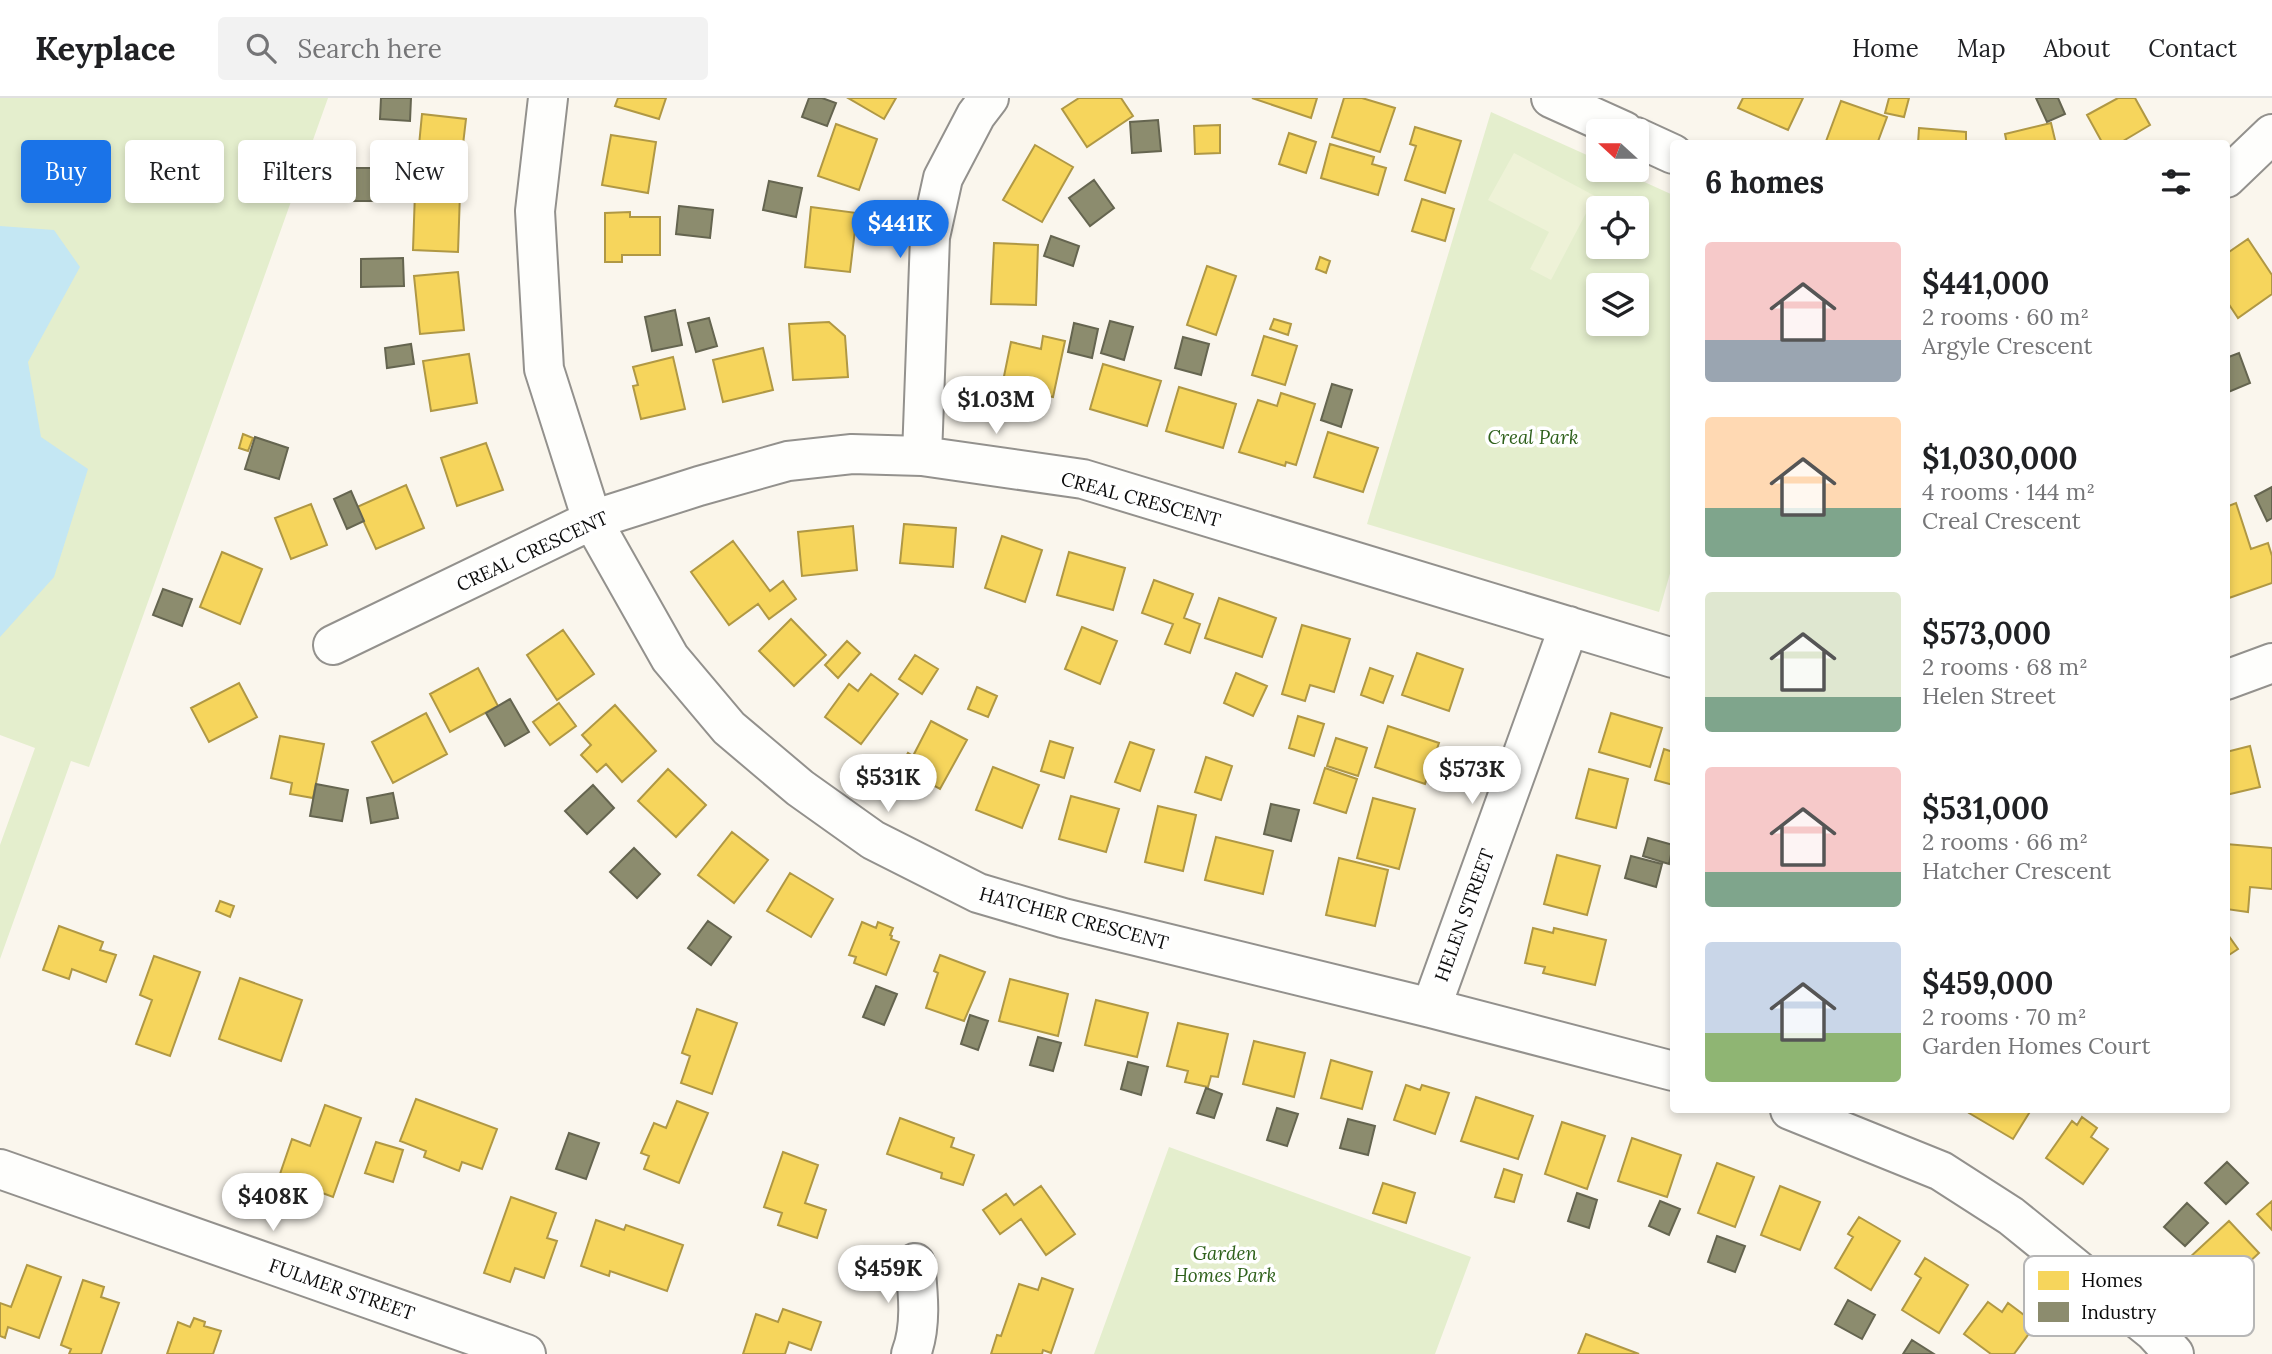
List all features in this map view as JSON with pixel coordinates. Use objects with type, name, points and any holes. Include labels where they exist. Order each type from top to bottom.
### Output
[{"type":"street","name":"HATCHER CRESCENT","points":[[548,98],[535,211],[544,369],[592,520],[670,658],[729,728],[800,788],[873,840],[978,893],[1063,918],[1431,1008],[1670,1070]]},
{"type":"street","points":[[922,456],[930,237],[943,178],[976,115],[989,98]]},
{"type":"street","points":[[1551,98],[1597,119]]},
{"type":"street","points":[[2230,174],[2272,134]]},
{"type":"street","points":[[1649,143],[1670,153]]},
{"type":"street","name":"CREAL CRESCENT","points":[[333,645],[592,520],[788,461],[852,454],[922,456],[1083,479],[1670,656]]},
{"type":"street","name":"HELEN STREET","points":[[1431,1008],[1569,626]]},
{"type":"street","points":[[2230,679],[2272,663]]},
{"type":"street","points":[[1797,1113],[1941,1171],[2011,1216],[2060,1256]]},
{"type":"street","name":"FULMER STREET","points":[[0,1170],[526,1354]]},
{"type":"street","points":[[911,1354],[915,1343],[919,1294],[915,1264]]},
{"type":"street","points":[[2158,1336],[2174,1354]]},
{"type":"green space","points":[[0,98],[328,98],[313,140],[238,140],[238,203],[290,203],[89,767],[71,761],[0,959],[0,845],[35,748],[0,735]]},
{"type":"green space","name":"Creal Park","points":[[1491,112],[1586,155],[1586,182],[1644,182],[1670,194],[1670,574],[1659,612],[1367,524]]},
{"type":"green space","points":[[1514,153],[1595,196],[1586,196],[1586,213],[1551,280],[1530,269],[1549,232],[1488,200]]},
{"type":"green space","name":"Garden Homes Park","points":[[1169,1147],[1471,1257],[1435,1354],[1094,1354]]},
{"type":"water","points":[[0,226],[54,230],[80,267],[28,362],[41,437],[88,469],[54,577],[0,637]]},
{"type":"building: Homes","points":[[618,98],[666,98],[659,119],[615,106]]},
{"type":"building: Homes","points":[[848,98],[896,98],[884,119]]},
{"type":"building: Homes","points":[[1079,98],[1121,98],[1133,116],[1087,147],[1062,109]]},
{"type":"building: Homes","points":[[1252,98],[1317,98],[1311,118]]},
{"type":"building: Homes","points":[[1344,98],[1362,98],[1395,108],[1380,152],[1332,137]]},
{"type":"building: Homes","points":[[1743,98],[1803,98],[1788,130],[1738,108]]},
{"type":"building: Homes","points":[[1889,98],[1909,98],[1904,117],[1885,113]]},
{"type":"building: Homes","points":[[2118,98],[2135,98],[2150,125],[2125,140],[2101,140],[2087,115]]},
{"type":"building: Homes","points":[[1841,101],[1887,117],[1878,140],[1826,140]]},
{"type":"building: Homes","points":[[422,114],[466,119],[464,140],[420,140]]},
{"type":"building: Homes","points":[[2051,123],[2055,140],[2006,140],[2005,134]]},
{"type":"building: Homes","points":[[836,124],[877,139],[859,190],[818,176]]},
{"type":"building: Homes","points":[[1220,125],[1220,153],[1195,154],[1194,126]]},
{"type":"building: Homes","points":[[1415,127],[1461,141],[1445,193],[1405,180],[1416,146],[1410,144]]},
{"type":"building: Homes","points":[[1919,128],[1966,132],[1966,140],[1918,140]]},
{"type":"building: Homes","points":[[1289,133],[1316,142],[1306,173],[1279,164]]},
{"type":"building: Homes","points":[[611,135],[656,142],[648,193],[602,185]]},
{"type":"building: Homes","points":[[1330,144],[1374,157],[1372,164],[1386,168],[1378,195],[1321,178]]},
{"type":"building: Homes","points":[[1035,145],[1073,167],[1042,222],[1003,200]]},
{"type":"building: Homes","points":[[1422,199],[1454,209],[1445,241],[1412,231]]},
{"type":"building: Homes","points":[[415,203],[460,203],[458,252],[413,250]]},
{"type":"building: Homes","points":[[811,207],[857,213],[850,272],[805,267]]},
{"type":"building: Homes","points":[[630,212],[630,217],[660,217],[660,255],[622,255],[622,262],[605,262],[605,213]]},
{"type":"building: Homes","points":[[2248,239],[2272,275],[2272,294],[2238,318],[2230,306],[2230,251]]},
{"type":"building: Homes","points":[[994,243],[1038,245],[1036,305],[991,304]]},
{"type":"building: Homes","points":[[1320,257],[1330,261],[1326,273],[1316,269]]},
{"type":"building: Homes","points":[[1207,266],[1236,276],[1216,335],[1187,325]]},
{"type":"building: Homes","points":[[458,272],[464,330],[420,334],[414,276]]},
{"type":"building: Homes","points":[[1274,319],[1291,324],[1288,335],[1270,329]]},
{"type":"building: Homes","points":[[829,322],[845,336],[848,377],[793,380],[789,324]]},
{"type":"building: Homes","points":[[1043,336],[1065,341],[1053,397],[1002,386],[1011,342],[1041,349]]},
{"type":"building: Homes","points":[[1264,336],[1297,346],[1285,385],[1252,375]]},
{"type":"building: Homes","points":[[763,348],[773,390],[723,402],[713,360]]},
{"type":"building: Homes","points":[[469,354],[477,403],[431,411],[423,361]]},
{"type":"building: Homes","points":[[673,357],[685,409],[641,419],[633,386],[638,385],[633,367]]},
{"type":"building: Homes","points":[[1103,364],[1161,381],[1147,426],[1090,409]]},
{"type":"building: Homes","points":[[1179,387],[1236,404],[1223,448],[1166,431]]},
{"type":"building: Homes","points":[[1281,393],[1315,404],[1296,465],[1286,462],[1285,466],[1239,452],[1258,400],[1277,406]]},
{"type":"building: Homes","points":[[1328,432],[1378,448],[1363,492],[1314,477]]},
{"type":"building: Homes","points":[[243,434],[253,438],[248,451],[239,448]]},
{"type":"building: Homes","points":[[486,443],[503,490],[457,506],[441,458]]},
{"type":"building: Homes","points":[[406,485],[424,528],[376,549],[357,507]]},
{"type":"building: Homes","points":[[2236,503],[2251,549],[2268,543],[2272,556],[2272,583],[2230,598],[2230,505]]},
{"type":"building: Homes","points":[[311,504],[327,545],[291,559],[275,518]]},
{"type":"building: Homes","points":[[904,524],[956,528],[953,567],[900,563]]},
{"type":"building: Homes","points":[[853,526],[857,570],[802,576],[798,532]]},
{"type":"building: Homes","points":[[1002,536],[1042,550],[1025,602],[985,588]]},
{"type":"building: Homes","points":[[733,541],[770,591],[783,581],[796,599],[769,619],[758,604],[729,625],[691,572]]},
{"type":"building: Homes","points":[[222,552],[262,569],[240,624],[200,607]]},
{"type":"building: Homes","points":[[1069,552],[1125,568],[1113,610],[1057,595]]},
{"type":"building: Homes","points":[[1154,580],[1193,594],[1184,618],[1200,624],[1190,653],[1165,644],[1173,624],[1142,613]]},
{"type":"building: Homes","points":[[1219,598],[1276,618],[1262,657],[1205,638]]},
{"type":"building: Homes","points":[[791,619],[826,655],[794,686],[759,651]]},
{"type":"building: Homes","points":[[1302,625],[1350,639],[1334,692],[1310,685],[1305,701],[1282,694]]},
{"type":"building: Homes","points":[[1082,627],[1117,641],[1100,684],[1065,669]]},
{"type":"building: Homes","points":[[563,630],[594,674],[557,700],[527,655]]},
{"type":"building: Homes","points":[[847,641],[860,653],[838,678],[825,665]]},
{"type":"building: Homes","points":[[1417,653],[1463,669],[1449,711],[1402,695]]},
{"type":"building: Homes","points":[[915,655],[938,669],[922,694],[899,679]]},
{"type":"building: Homes","points":[[478,668],[498,706],[450,732],[430,694]]},
{"type":"building: Homes","points":[[1370,668],[1393,676],[1383,703],[1361,695]]},
{"type":"building: Homes","points":[[1236,673],[1267,686],[1253,716],[1224,703]]},
{"type":"building: Homes","points":[[871,674],[898,694],[861,744],[825,717],[849,684],[858,691]]},
{"type":"building: Homes","points":[[239,683],[257,717],[209,742],[191,708]]},
{"type":"building: Homes","points":[[977,687],[997,696],[988,717],[968,709]]},
{"type":"building: Homes","points":[[559,703],[576,726],[550,745],[533,722]]},
{"type":"building: Homes","points":[[615,705],[656,751],[622,782],[606,764],[597,772],[581,755],[591,745],[582,735]]},
{"type":"building: Homes","points":[[426,713],[447,754],[393,783],[372,742]]},
{"type":"building: Homes","points":[[1611,713],[1662,728],[1650,767],[1599,752]]},
{"type":"building: Homes","points":[[1298,716],[1324,724],[1314,756],[1289,748]]},
{"type":"building: Homes","points":[[931,721],[967,740],[940,789],[900,767],[908,753],[913,756]]},
{"type":"building: Homes","points":[[1388,726],[1439,743],[1425,784],[1375,767]]},
{"type":"building: Homes","points":[[280,736],[324,744],[313,798],[290,794],[292,783],[271,778]]},
{"type":"building: Homes","points":[[1336,738],[1367,748],[1358,776],[1327,766]]},
{"type":"building: Homes","points":[[1050,741],[1073,748],[1064,778],[1041,771]]},
{"type":"building: Homes","points":[[1130,742],[1154,750],[1140,791],[1115,782]]},
{"type":"building: Homes","points":[[2250,746],[2260,787],[2230,794],[2230,751]]},
{"type":"building: Homes","points":[[1664,749],[1670,751],[1670,784],[1655,780]]},
{"type":"building: Homes","points":[[1206,757],[1232,766],[1221,800],[1195,792]]},
{"type":"building: Homes","points":[[993,767],[1039,785],[1022,828],[976,810]]},
{"type":"building: Homes","points":[[1325,768],[1357,779],[1346,813],[1314,803]]},
{"type":"building: Homes","points":[[668,769],[706,805],[676,837],[638,801]]},
{"type":"building: Homes","points":[[1589,769],[1628,779],[1616,828],[1576,818]]},
{"type":"building: Homes","points":[[1071,796],[1119,809],[1106,852],[1059,839]]},
{"type":"building: Homes","points":[[1373,798],[1415,809],[1399,869],[1357,858]]},
{"type":"building: Homes","points":[[1158,806],[1196,815],[1183,871],[1145,862]]},
{"type":"building: Homes","points":[[732,832],[768,860],[734,903],[698,875]]},
{"type":"building: Homes","points":[[1216,837],[1273,851],[1263,894],[1205,880]]},
{"type":"building: Homes","points":[[2230,844],[2272,848],[2272,889],[2250,887],[2248,912],[2230,910]]},
{"type":"building: Homes","points":[[1557,855],[1600,866],[1587,915],[1544,904]]},
{"type":"building: Homes","points":[[1339,858],[1388,870],[1375,926],[1326,915]]},
{"type":"building: Homes","points":[[790,873],[833,899],[811,937],[767,911]]},
{"type":"building: Homes","points":[[220,901],[234,906],[230,917],[216,911]]},
{"type":"building: Homes","points":[[862,922],[876,928],[878,922],[893,928],[891,939],[899,942],[886,975],[854,963],[856,957],[849,955]]},
{"type":"building: Homes","points":[[59,926],[103,942],[100,950],[116,955],[106,982],[72,969],[69,979],[43,970]]},
{"type":"building: Homes","points":[[1533,928],[1553,933],[1554,928],[1606,940],[1595,985],[1543,973],[1545,967],[1525,963]]},
{"type":"building: Homes","points":[[2230,938],[2238,949],[2230,954]]},
{"type":"building: Homes","points":[[940,955],[985,972],[964,1021],[926,1008],[938,973],[934,971]]},
{"type":"building: Homes","points":[[154,956],[200,972],[170,1056],[136,1044],[152,1000],[140,995]]},
{"type":"building: Homes","points":[[240,978],[302,1000],[281,1061],[219,1039]]},
{"type":"building: Homes","points":[[1010,979],[1068,994],[1058,1036],[999,1021]]},
{"type":"building: Homes","points":[[1096,1000],[1148,1013],[1137,1057],[1085,1045]]},
{"type":"building: Homes","points":[[697,1009],[737,1023],[712,1094],[681,1083],[690,1056],[682,1053]]},
{"type":"building: Homes","points":[[1178,1023],[1228,1034],[1218,1077],[1211,1076],[1208,1087],[1185,1082],[1188,1071],[1167,1066]]},
{"type":"building: Homes","points":[[1254,1041],[1305,1053],[1294,1097],[1243,1084]]},
{"type":"building: Homes","points":[[1331,1060],[1372,1072],[1362,1109],[1321,1098]]},
{"type":"building: Homes","points":[[1406,1085],[1420,1090],[1422,1085],[1449,1093],[1435,1134],[1394,1120]]},
{"type":"building: Homes","points":[[1476,1097],[1533,1116],[1518,1159],[1461,1141]]},
{"type":"building: Homes","points":[[416,1099],[497,1129],[482,1169],[462,1162],[459,1171],[424,1157],[426,1151],[400,1141]]},
{"type":"building: Homes","points":[[677,1101],[708,1113],[679,1183],[644,1169],[649,1156],[641,1153],[654,1123],[666,1128]]},
{"type":"building: Homes","points":[[325,1105],[361,1118],[333,1197],[279,1177],[292,1139],[310,1146]]},
{"type":"building: Homes","points":[[1969,1113],[2029,1113],[2013,1139]]},
{"type":"building: Homes","points":[[2082,1117],[2097,1128],[2091,1137],[2108,1149],[2083,1184],[2046,1158],[2072,1121],[2077,1125]]},
{"type":"building: Homes","points":[[900,1118],[954,1138],[951,1147],[974,1155],[963,1185],[941,1178],[942,1173],[887,1154]]},
{"type":"building: Homes","points":[[1562,1122],[1605,1136],[1587,1189],[1545,1174]]},
{"type":"building: Homes","points":[[1632,1138],[1681,1155],[1667,1197],[1618,1181]]},
{"type":"building: Homes","points":[[376,1142],[403,1150],[393,1182],[365,1173]]},
{"type":"building: Homes","points":[[783,1152],[818,1165],[805,1203],[826,1210],[817,1238],[778,1225],[782,1213],[764,1207]]},
{"type":"building: Homes","points":[[1717,1163],[1754,1177],[1735,1227],[1698,1213]]},
{"type":"building: Homes","points":[[1504,1169],[1522,1175],[1514,1202],[1495,1197]]},
{"type":"building: Homes","points":[[1383,1183],[1415,1193],[1406,1223],[1373,1213]]},
{"type":"building: Homes","points":[[1041,1186],[1075,1234],[1046,1255],[1021,1219],[1000,1234],[983,1210],[1006,1194],[1014,1205]]},
{"type":"building: Homes","points":[[1780,1186],[1820,1202],[1800,1250],[1761,1235]]},
{"type":"building: Homes","points":[[511,1197],[556,1213],[547,1238],[557,1241],[544,1278],[515,1268],[510,1282],[484,1273]]},
{"type":"building: Homes","points":[[2272,1201],[2272,1230],[2257,1214]]},
{"type":"building: Homes","points":[[1859,1217],[1900,1241],[1871,1290],[1835,1268],[1853,1237],[1848,1234]]},
{"type":"building: Homes","points":[[596,1220],[624,1230],[626,1225],[683,1245],[667,1291],[610,1271],[609,1276],[581,1266]]},
{"type":"building: Homes","points":[[2229,1221],[2259,1253],[2254,1258],[2191,1256]]},
{"type":"building: Homes","points":[[1925,1258],[1968,1285],[1939,1333],[1902,1310],[1921,1278],[1915,1274]]},
{"type":"building: Homes","points":[[27,1265],[61,1277],[39,1338],[8,1327],[5,1338],[0,1336],[0,1303],[11,1307]]},
{"type":"building: Homes","points":[[1042,1278],[1073,1289],[1051,1353],[1043,1350],[1042,1354],[991,1354],[997,1335],[1001,1336],[1019,1284],[1038,1290]]},
{"type":"building: Homes","points":[[83,1280],[104,1287],[101,1297],[119,1303],[101,1354],[69,1354],[71,1349],[61,1345]]},
{"type":"building: Homes","points":[[1988,1302],[2002,1312],[2008,1303],[2024,1315],[2024,1336],[2027,1336],[2014,1354],[1991,1354],[1964,1334]]},
{"type":"building: Homes","points":[[783,1309],[821,1322],[811,1350],[789,1342],[785,1354],[743,1354],[756,1314],[778,1322]]},
{"type":"building: Homes","points":[[194,1318],[205,1322],[204,1326],[221,1331],[213,1354],[167,1354],[178,1322],[190,1327]]},
{"type":"building: Homes","points":[[1586,1334],[1639,1354],[1578,1354]]},
{"type":"building: Industry","points":[[381,98],[411,98],[410,121],[380,119]]},
{"type":"building: Industry","points":[[809,98],[822,98],[836,103],[827,126],[802,117]]},
{"type":"building: Industry","points":[[2036,98],[2058,98],[2065,114],[2047,122]]},
{"type":"building: Industry","points":[[1158,120],[1161,151],[1132,153],[1130,122]]},
{"type":"building: Industry","points":[[356,168],[370,168],[370,201],[356,201]]},
{"type":"building: Industry","points":[[1094,180],[1114,208],[1090,226],[1069,198]]},
{"type":"building: Industry","points":[[769,181],[802,188],[796,217],[763,210]]},
{"type":"building: Industry","points":[[679,206],[713,210],[710,238],[676,234]]},
{"type":"building: Industry","points":[[1051,236],[1079,246],[1073,266],[1044,256]]},
{"type":"building: Industry","points":[[403,258],[404,286],[361,287],[361,259]]},
{"type":"building: Industry","points":[[675,310],[682,345],[652,351],[645,317]]},
{"type":"building: Industry","points":[[709,318],[717,346],[696,352],[688,323]]},
{"type":"building: Industry","points":[[1110,321],[1133,327],[1124,360],[1101,353]]},
{"type":"building: Industry","points":[[1074,323],[1098,329],[1092,358],[1068,352]]},
{"type":"building: Industry","points":[[1183,337],[1209,344],[1201,375],[1175,368]]},
{"type":"building: Industry","points":[[411,344],[414,364],[387,368],[385,348]]},
{"type":"building: Industry","points":[[2239,353],[2250,383],[2230,391],[2230,356]]},
{"type":"building: Industry","points":[[1332,384],[1352,390],[1341,427],[1321,420]]},
{"type":"building: Industry","points":[[255,437],[288,448],[279,479],[245,469]]},
{"type":"building: Industry","points":[[2272,487],[2272,518],[2267,521],[2255,496]]},
{"type":"building: Industry","points":[[351,491],[364,521],[347,529],[334,499]]},
{"type":"building: Industry","points":[[163,589],[192,599],[182,626],[153,615]]},
{"type":"building: Industry","points":[[510,699],[529,732],[505,746],[486,713]]},
{"type":"building: Industry","points":[[316,784],[348,790],[342,821],[310,816]]},
{"type":"building: Industry","points":[[593,785],[614,808],[587,834],[565,811]]},
{"type":"building: Industry","points":[[393,793],[398,818],[371,823],[367,798]]},
{"type":"building: Industry","points":[[1271,804],[1299,810],[1291,841],[1264,834]]},
{"type":"building: Industry","points":[[1648,838],[1670,844],[1669,864],[1643,856]]},
{"type":"building: Industry","points":[[634,848],[660,874],[637,898],[610,872]]},
{"type":"building: Industry","points":[[1631,856],[1662,864],[1656,887],[1625,878]]},
{"type":"building: Industry","points":[[708,921],[731,937],[711,965],[688,948]]},
{"type":"building: Industry","points":[[876,986],[897,994],[884,1025],[863,1017]]},
{"type":"building: Industry","points":[[970,1015],[988,1021],[978,1050],[961,1044]]},
{"type":"building: Industry","points":[[1038,1037],[1061,1043],[1053,1071],[1030,1065]]},
{"type":"building: Industry","points":[[1128,1062],[1148,1067],[1141,1095],[1121,1089]]},
{"type":"building: Industry","points":[[1206,1088],[1222,1094],[1214,1118],[1197,1113]]},
{"type":"building: Industry","points":[[1277,1108],[1298,1114],[1287,1146],[1267,1140]]},
{"type":"building: Industry","points":[[1348,1119],[1375,1126],[1368,1155],[1340,1148]]},
{"type":"building: Industry","points":[[569,1133],[599,1143],[586,1179],[556,1169]]},
{"type":"building: Industry","points":[[2227,1162],[2248,1183],[2226,1204],[2205,1183]]},
{"type":"building: Industry","points":[[1577,1193],[1597,1200],[1589,1228],[1568,1221]]},
{"type":"building: Industry","points":[[1660,1201],[1680,1209],[1669,1235],[1649,1226]]},
{"type":"building: Industry","points":[[2187,1203],[2208,1223],[2185,1246],[2164,1227]]},
{"type":"building: Industry","points":[[1717,1236],[1745,1246],[1735,1272],[1708,1262]]},
{"type":"building: Industry","points":[[1848,1300],[1875,1315],[1862,1339],[1835,1324]]},
{"type":"building: Industry","points":[[1912,1340],[1934,1354],[1903,1354]]}]
